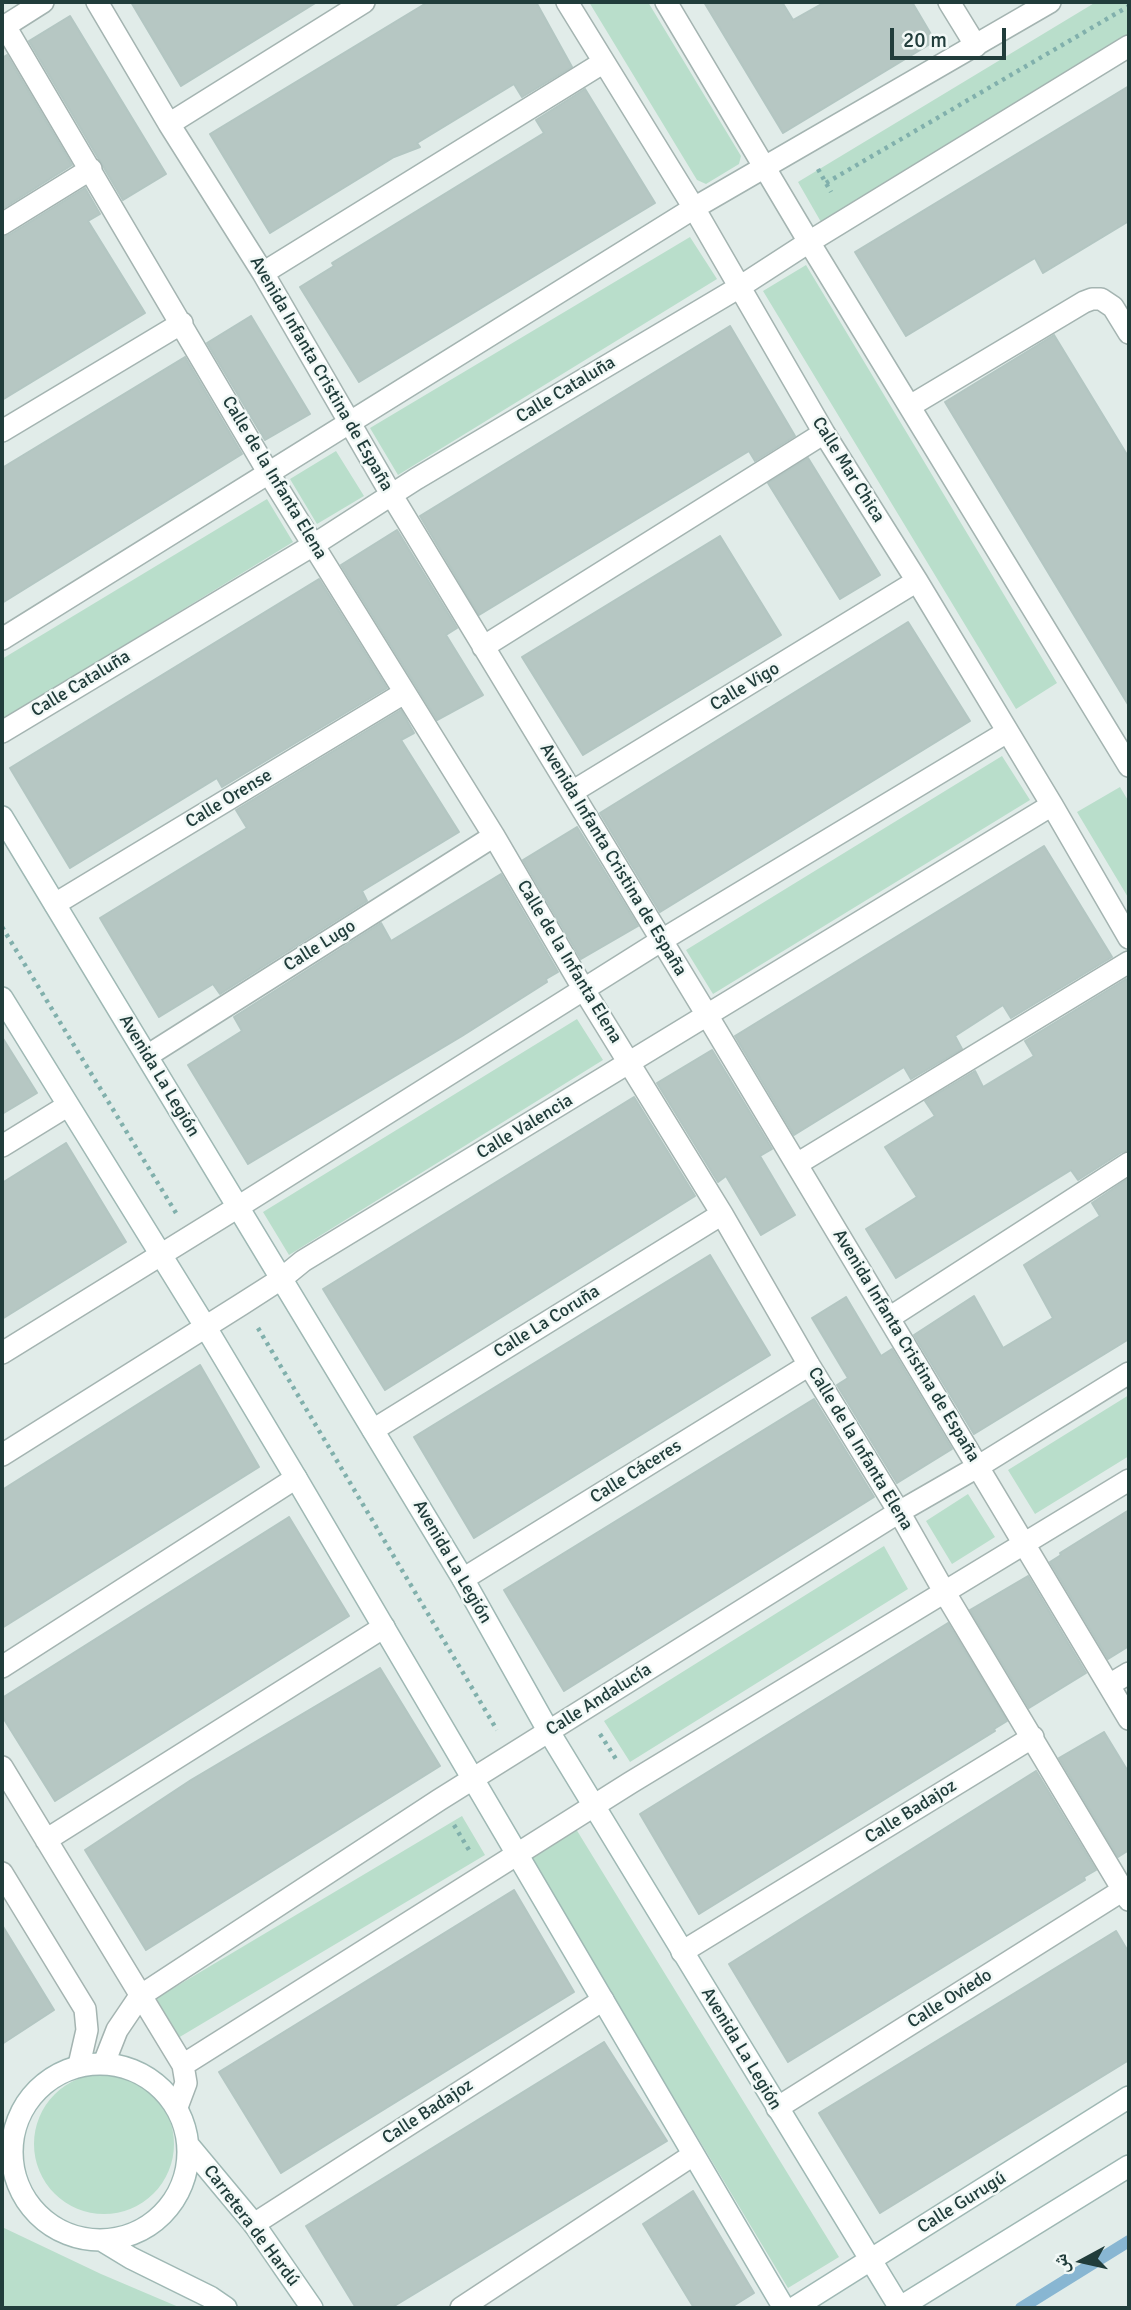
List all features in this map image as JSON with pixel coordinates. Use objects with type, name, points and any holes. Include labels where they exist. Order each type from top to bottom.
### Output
[{"type":"street","points":[[3,27],[43,2]]},
{"type":"street","name":"Avenida Infanta Cristina de España","points":[[97,2],[169,124],[263,273],[391,494],[1129,1719]]},
{"type":"street","points":[[169,124],[364,2]]},
{"type":"street","name":"Calle Mar Chica","points":[[567,2],[694,208],[824,433],[917,581],[1129,939]]},
{"type":"street","points":[[666,2],[809,242],[1129,765]]},
{"type":"street","points":[[949,2],[976,46]]},
{"type":"street","points":[[2,639],[694,208],[1050,2]]},
{"type":"street","name":"Calle de la Infanta Elena","points":[[3,27],[91,169],[268,472],[494,836],[722,1214],[809,1365],[900,1512],[945,1593],[1126,1895]]},
{"type":"street","name":"Calle Cataluña","points":[[2,732],[315,544],[391,494],[738,288],[1129,46]]},
{"type":"street","points":[[263,273],[604,62]]},
{"type":"street","points":[[2,224],[91,169]]},
{"type":"street","points":[[910,406],[1092,299],[1101,299],[1114,307],[1129,333]]},
{"type":"street","points":[[2,431],[181,323]]},
{"type":"street","points":[[483,647],[824,433]]},
{"type":"street","name":"Calle Vigo","points":[[572,792],[917,581]]},
{"type":"street","name":"Calle Orense","points":[[55,904],[404,693]]},
{"type":"street","points":[[2,1353],[662,940],[1007,732]]},
{"type":"street","name":"Calle Valencia","points":[[2,1455],[281,1279],[315,1254],[1052,805]]},
{"type":"street","name":"Avenida La Legión","points":[[2,817],[463,1580],[549,1732],[900,2308]]},
{"type":"street","name":"Calle Lugo","points":[[146,1056],[494,836]]},
{"type":"street","points":[[797,1164],[1129,962]]},
{"type":"street","points":[[2,998],[296,1478],[783,2308]]},
{"type":"street","points":[[2,1146],[66,1106]]},
{"type":"street","points":[[889,1318],[1129,1163]]},
{"type":"street","name":"Calle La Coruña","points":[[373,1430],[722,1214]]},
{"type":"street","name":"Calle Cáceres","points":[[463,1580],[809,1365]]},
{"type":"street","name":"Calle Andalucía","points":[[104,2063],[117,2030],[140,1996],[439,1800],[900,1512],[1129,1373]]},
{"type":"street","points":[[2,1667],[296,1478]]},
{"type":"street","points":[[183,2065],[630,1783],[1129,1480]]},
{"type":"street","points":[[46,1840],[384,1627]]},
{"type":"street","points":[[1109,1685],[1129,1673]]},
{"type":"street","name":"Calle Badajoz","points":[[682,1952],[1033,1737]]},
{"type":"street","points":[[2,1767],[183,2065],[186,2083],[177,2107]]},
{"type":"street","points":[[2,1873],[85,2009],[87,2030],[79,2065]]},
{"type":"street","name":"Calle Oviedo","points":[[777,2108],[1126,1895]]},
{"type":"street","name":"Calle Badajoz","points":[[254,2224],[603,2000]]},
{"type":"street","points":[[104,2063],[133,2069],[158,2085],[177,2107],[187,2132],[189,2146],[186,2174],[174,2200],[156,2222],[131,2236],[103,2241],[73,2237],[51,2226],[11,2190],[11,2114],[55,2075],[79,2065],[104,2063]]},
{"type":"street","name":"Calle Gurugú","points":[[794,2308],[1129,2097]]},
{"type":"street","name":"Carretera de Hardú","points":[[189,2146],[254,2224],[312,2308]]},
{"type":"street","points":[[461,2308],[693,2155]]},
{"type":"street","points":[[900,2308],[1129,2166]]},
{"type":"street","points":[[103,2241],[226,2308]]},
{"type":"path","points":[[826,183],[1129,6]]},
{"type":"path","points":[[804,144],[847,219]]},
{"type":"path","points":[[2,927],[190,1236]]},
{"type":"path","points":[[242,1304],[512,1755]]},
{"type":"path","points":[[585,1709],[630,1783]]},
{"type":"path","points":[[439,1800],[483,1875]]},
{"type":"green space","points":[[589,2],[648,2],[741,156],[739,164],[706,184],[697,180]]},
{"type":"green space","points":[[1096,2],[1129,2],[1129,35],[821,222],[798,182]]},
{"type":"green space","points":[[690,237],[717,279],[398,475],[370,428]]},
{"type":"green space","points":[[806,265],[1057,683],[1016,709],[763,291]]},
{"type":"green space","points":[[336,451],[364,496],[317,524],[290,479]]},
{"type":"green space","points":[[267,499],[293,542],[2,720],[2,659]]},
{"type":"green space","points":[[1002,756],[1030,800],[713,994],[686,950]]},
{"type":"green space","points":[[1120,787],[1129,802],[1129,899],[1077,812]]},
{"type":"green space","points":[[577,1019],[603,1060],[289,1255],[263,1212]]},
{"type":"green space","points":[[1129,1395],[1129,1456],[1035,1514],[1008,1470]]},
{"type":"green space","points":[[968,1494],[995,1537],[952,1564],[926,1521]]},
{"type":"green space","points":[[884,1546],[908,1589],[630,1762],[604,1721]]},
{"type":"green space","points":[[462,1816],[485,1855],[178,2038],[155,1999]]},
{"type":"green space","points":[[576,1829],[839,2257],[788,2288],[530,1858]]},
{"type":"green space","points":[[104,2074],[131,2079],[154,2094],[169,2117],[174,2144],[169,2171],[154,2194],[131,2209],[104,2214],[77,2209],[54,2194],[39,2171],[34,2144],[39,2117],[54,2094],[77,2079]]},
{"type":"green space","points":[[2,2227],[101,2274],[181,2308],[2,2308]]},
{"type":"building","points":[[131,2],[317,2],[181,86]]},
{"type":"building","points":[[428,2],[536,2],[572,67],[522,97],[514,84],[417,143],[420,147],[394,157],[270,233],[210,134]]},
{"type":"building","points":[[704,2],[782,2],[793,20],[825,2],[912,2],[935,41],[783,133]]},
{"type":"building","points":[[70,16],[166,174],[123,200],[29,41]]},
{"type":"building","points":[[7,55],[72,165],[2,209],[2,58]]},
{"type":"building","points":[[1129,86],[1129,221],[1043,273],[1035,258],[906,336],[855,252]]},
{"type":"building","points":[[585,89],[655,203],[359,382],[300,287],[334,266],[332,263],[544,133],[536,120]]},
{"type":"building","points":[[85,188],[100,214],[88,221],[145,313],[2,400],[2,237]]},
{"type":"building","points":[[251,316],[310,414],[265,440],[207,343]]},
{"type":"building","points":[[730,326],[795,436],[755,461],[749,451],[479,615],[420,516]]},
{"type":"building","points":[[1054,335],[1129,458],[1129,706],[945,402]]},
{"type":"building","points":[[185,357],[242,454],[2,603],[2,468]]},
{"type":"building","points":[[808,458],[880,575],[840,599],[768,483]]},
{"type":"building","points":[[397,530],[457,628],[446,635],[483,695],[437,720],[341,565]]},
{"type":"building","points":[[720,536],[781,635],[583,755],[522,657]]},
{"type":"building","points":[[319,579],[387,688],[222,787],[217,778],[70,868],[10,768]]},
{"type":"building","points":[[908,622],[970,721],[660,912],[600,813]]},
{"type":"building","points":[[401,710],[414,733],[401,740],[459,832],[362,891],[367,901],[220,994],[213,984],[159,1017],[100,918],[247,828],[236,810]]},
{"type":"building","points":[[577,827],[638,926],[581,959],[523,860]]},
{"type":"building","points":[[1044,846],[1112,957],[1011,1018],[1003,1005],[955,1036],[962,1049],[911,1079],[904,1067],[794,1135],[735,1036]]},
{"type":"building","points":[[501,874],[558,972],[546,979],[547,982],[462,1036],[248,1164],[188,1065],[242,1031],[234,1017],[381,923],[391,941]]},
{"type":"building","points":[[1126,979],[1129,985],[1129,1150],[1078,1180],[1071,1170],[896,1278],[866,1229],[917,1197],[885,1147],[935,1116],[925,1101],[975,1071],[983,1087],[1034,1056],[1025,1041]]},
{"type":"building","points":[[2,1037],[37,1093],[2,1114]]},
{"type":"building","points":[[712,1050],[772,1149],[760,1156],[795,1215],[761,1235],[726,1176],[718,1182],[657,1083]]},
{"type":"building","points":[[634,1097],[695,1196],[385,1390],[323,1289]]},
{"type":"building","points":[[66,1143],[126,1242],[2,1319],[2,1183]]},
{"type":"building","points":[[1129,1178],[1129,1339],[974,1434],[914,1335],[974,1296],[1003,1348],[1053,1318],[1024,1265],[1100,1216],[1092,1203]]},
{"type":"building","points":[[710,1255],[770,1355],[474,1538],[414,1437]]},
{"type":"building","points":[[846,1297],[881,1356],[892,1349],[952,1449],[897,1483],[837,1385],[848,1378],[812,1318]]},
{"type":"building","points":[[200,1365],[259,1467],[2,1628],[2,1490]]},
{"type":"building","points":[[814,1399],[874,1497],[564,1691],[504,1590]]},
{"type":"building","points":[[1129,1510],[1129,1646],[1108,1659],[1050,1562]]},
{"type":"building","points":[[289,1517],[349,1616],[55,1801],[2,1716],[2,1698]]},
{"type":"building","points":[[1028,1576],[1086,1673],[1029,1708],[970,1610]]},
{"type":"building","points":[[948,1623],[1007,1721],[994,1729],[995,1731],[699,1914],[640,1814]]},
{"type":"building","points":[[380,1668],[440,1766],[146,1950],[85,1850],[191,1780]]},
{"type":"building","points":[[1104,1732],[1129,1773],[1129,1850],[1118,1857],[1059,1758]]},
{"type":"building","points":[[1036,1771],[1096,1870],[1084,1877],[1085,1880],[788,2062],[729,1964]]},
{"type":"building","points":[[514,1890],[574,1992],[281,2173],[219,2072]]},
{"type":"building","points":[[2,1925],[54,2010],[2,2044]]},
{"type":"building","points":[[1116,1931],[1129,1953],[1129,2060],[880,2213],[819,2113]]},
{"type":"building","points":[[604,2042],[667,2141],[391,2308],[356,2308],[306,2226]]},
{"type":"building","points":[[693,2191],[754,2293],[730,2308],[694,2308],[643,2224]]},
{"type":"waterway","points":[[1021,2308],[1129,2241]]}]
